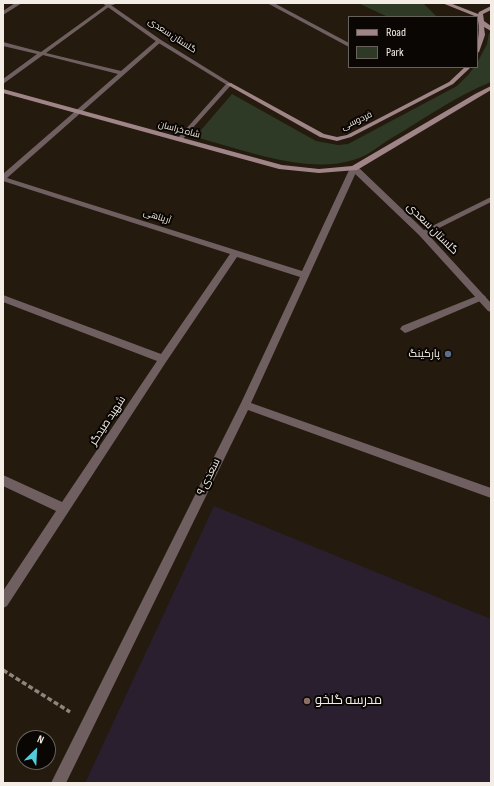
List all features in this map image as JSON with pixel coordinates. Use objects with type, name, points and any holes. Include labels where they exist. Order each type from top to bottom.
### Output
[{"type":"main road","points":[[445,3],[472,16]]},
{"type":"main road","points":[[478,48],[482,35],[480,20],[481,13],[491,8]]},
{"type":"main road","points":[[480,20],[491,29]]},
{"type":"main road","name":"فردوسی","points":[[229,84],[322,136],[337,139],[349,136],[450,83],[462,75],[467,68]]},
{"type":"main road","points":[[354,168],[476,95],[491,88]]},
{"type":"main road","name":"شاه خراسان","points":[[3,92],[282,167],[319,171],[354,168]]},
{"type":"street","points":[[3,13],[20,3]]},
{"type":"street","points":[[3,82],[42,54],[106,4],[115,3]]},
{"type":"street","points":[[270,3],[348,44]]},
{"type":"street","name":"گلستان سعدی","points":[[106,4],[159,41],[229,84]]},
{"type":"street","points":[[3,178],[159,41]]},
{"type":"street","points":[[3,44],[122,73]]},
{"type":"street","points":[[179,140],[229,84]]},
{"type":"street","name":"گلستان سعدی","points":[[354,168],[422,233],[482,297],[491,309]]},
{"type":"street","name":"سعدی ۹","points":[[58,783],[245,404],[354,168]]},
{"type":"street","name":"آرپناهی","points":[[3,178],[304,275]]},
{"type":"street","points":[[422,233],[491,199]]},
{"type":"street","name":"شهید صیدگر","points":[[3,602],[163,359],[235,253]]},
{"type":"street","points":[[405,329],[482,297]]},
{"type":"street","points":[[3,298],[163,359]]},
{"type":"street","points":[[245,404],[491,492]]},
{"type":"street","points":[[3,480],[65,509]]},
{"type":"path","points":[[3,670],[88,723]]},
{"type":"shaded area","name":"مدرسه گلخو","points":[[214,506],[491,619],[491,783],[85,783]]},
{"type":"green space","points":[[358,3],[423,3],[436,16],[386,16]]},
{"type":"green space","points":[[489,33],[491,34],[491,82],[452,101],[358,159],[335,164],[295,162],[253,154],[195,137],[232,94],[316,141],[338,145],[348,144],[457,86],[473,68],[478,68],[478,61],[487,44]]},
{"type":"place","name":"پارکینگ","points":[[448,354]]},
{"type":"place","name":"مدرسه گلخو","points":[[307,701]]}]
